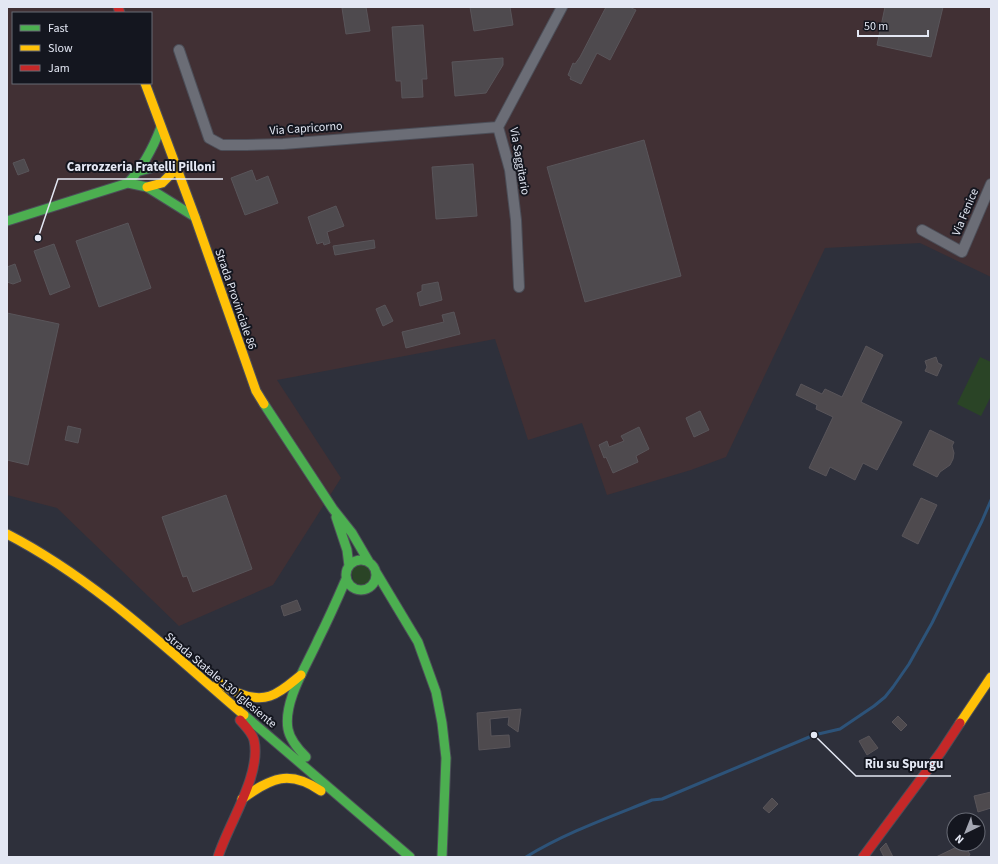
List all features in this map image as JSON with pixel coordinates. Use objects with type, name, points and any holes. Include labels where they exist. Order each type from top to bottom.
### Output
[{"type":"main road","name":"Strada Provinciale 86","points":[[146,84],[195,217],[256,392],[333,509],[352,533],[369,562]]},
{"type":"main road","points":[[7,220],[128,183],[140,171],[149,158],[161,127]]},
{"type":"main road","points":[[140,171],[154,167],[177,168]]},
{"type":"main road","points":[[147,187],[162,183],[177,168]]},
{"type":"main road","points":[[128,183],[147,187],[195,217]]},
{"type":"main road","name":"Strada Provinciale 86","points":[[333,509],[346,550],[349,566]]},
{"type":"main road","name":"Strada Statale 130 Iglesiente","points":[[7,534],[36,549],[104,596],[410,857]]},
{"type":"main road","points":[[376,827],[354,800],[297,749],[291,739],[288,718],[289,709],[301,675],[333,610],[346,579],[349,566],[360,560],[372,564],[418,642],[436,692],[442,723],[446,758],[442,857]]},
{"type":"main road","points":[[367,589],[375,582],[376,572]]},
{"type":"main road","points":[[346,579],[350,586],[357,590]]},
{"type":"main road","points":[[333,610],[345,596],[357,590],[367,589],[383,597],[398,608]]},
{"type":"main road","points":[[154,638],[192,661],[224,686],[241,694],[252,697],[271,696],[301,675]]},
{"type":"main road","points":[[154,638],[182,671],[242,722],[254,740],[255,759],[242,799],[225,834],[218,857]]},
{"type":"main road","points":[[863,857],[941,752],[991,677]]},
{"type":"main road","points":[[242,799],[257,787],[267,782],[290,778],[298,779],[307,781],[314,785],[346,811],[376,827]]},
{"type":"street","name":"Via Saggitario","points":[[519,287],[516,220],[510,170],[498,128],[562,7]]},
{"type":"street","name":"Via Capricorno","points":[[179,50],[209,138],[222,145],[283,144],[498,128]]},
{"type":"street","name":"Via Fenice","points":[[922,230],[962,252],[991,184]]},
{"type":"shaded area","points":[[7,7],[991,7],[991,277],[920,243],[825,248],[726,457],[691,470],[607,495],[582,423],[528,440],[495,339],[277,380],[341,478],[273,585],[179,626],[57,508],[7,495]]},
{"type":"green space","points":[[980,357],[991,362],[991,396],[981,416],[957,404]]},
{"type":"green space","points":[[359,563],[369,566],[373,578],[370,584],[364,587],[354,584],[351,569]]},
{"type":"building","points":[[366,7],[370,31],[346,34],[342,8]]},
{"type":"building","points":[[470,7],[510,7],[513,25],[474,31]]},
{"type":"building","points":[[606,7],[629,7],[636,10],[610,60],[597,53],[581,84],[570,79],[571,77],[568,75],[573,63],[575,64],[580,57]]},
{"type":"building","points":[[885,7],[943,7],[931,57],[877,45]]},
{"type":"building","points":[[423,25],[427,79],[422,79],[423,97],[402,98],[401,81],[396,81],[392,27]]},
{"type":"building","points":[[503,58],[503,65],[486,93],[455,96],[452,62]]},
{"type":"building","points":[[644,140],[681,276],[585,302],[547,167]]},
{"type":"building","points":[[24,159],[29,171],[18,175],[13,163]]},
{"type":"building","points":[[473,164],[477,216],[436,219],[432,167]]},
{"type":"building","points":[[252,170],[256,181],[268,176],[278,203],[245,215],[231,178]]},
{"type":"building","points":[[336,206],[344,226],[327,232],[330,243],[324,245],[323,242],[317,244],[308,217]]},
{"type":"building","points":[[128,223],[151,288],[99,307],[76,241]]},
{"type":"building","points":[[374,240],[375,248],[335,255],[333,246]]},
{"type":"building","points":[[54,244],[70,287],[50,295],[34,251]]},
{"type":"building","points":[[15,264],[21,281],[13,284],[7,282],[7,267]]},
{"type":"building","points":[[438,282],[442,300],[420,306],[417,293],[422,291],[422,285]]},
{"type":"building","points":[[385,305],[393,321],[383,326],[376,309]]},
{"type":"building","points":[[454,312],[460,334],[406,348],[402,332],[444,322],[442,315]]},
{"type":"building","points":[[7,313],[59,324],[28,465],[7,460]]},
{"type":"building","points":[[866,346],[883,355],[861,402],[902,422],[877,470],[863,463],[855,480],[830,467],[826,476],[809,468],[833,417],[816,409],[817,405],[796,395],[801,384],[822,394],[825,389],[842,397]]},
{"type":"building","points":[[936,357],[938,363],[942,365],[937,376],[925,371],[927,367],[925,361]]},
{"type":"building","points":[[700,411],[709,430],[694,437],[686,418]]},
{"type":"building","points":[[68,426],[81,429],[78,443],[65,440]]},
{"type":"building","points":[[639,427],[649,449],[636,456],[638,462],[613,473],[606,457],[604,458],[599,445],[607,441],[609,447],[624,441],[621,436]]},
{"type":"building","points":[[930,430],[954,442],[952,446],[954,453],[953,459],[950,465],[940,472],[937,477],[913,465]]},
{"type":"building","points":[[226,495],[252,569],[193,592],[187,576],[183,577],[162,517]]},
{"type":"building","points":[[921,498],[937,505],[918,544],[902,536]]},
{"type":"building","points":[[297,600],[301,610],[284,616],[281,606]]},
{"type":"building","points":[[521,709],[518,732],[508,725],[509,717],[490,719],[491,736],[509,735],[510,747],[479,750],[477,713]]},
{"type":"building","points":[[898,716],[907,725],[901,731],[892,722]]},
{"type":"building","points":[[869,736],[878,748],[867,755],[859,741]]},
{"type":"building","points":[[991,792],[991,808],[978,812],[974,796]]},
{"type":"building","points":[[772,798],[778,804],[769,813],[763,808]]},
{"type":"building","points":[[886,843],[893,857],[884,857],[880,849]]},
{"type":"building","points":[[946,852],[969,852],[970,855],[966,857],[936,857]]},
{"type":"waterway","points":[[526,857],[556,840],[604,819],[652,800],[662,799],[814,735],[840,729],[874,706],[885,697],[909,664],[932,623],[991,500]]},
{"type":"traffic: fast","points":[[7,221],[128,183],[148,156],[161,127]]},
{"type":"traffic: fast","points":[[140,171],[155,167],[177,168]]},
{"type":"traffic: fast","points":[[128,183],[147,187],[195,217]]},
{"type":"traffic: fast","points":[[264,404],[333,509],[352,533],[369,562]]},
{"type":"traffic: fast","points":[[336,517],[347,550],[349,566]]},
{"type":"traffic: fast","points":[[361,560],[372,564],[376,575],[372,586],[361,590],[350,586],[346,575],[350,564],[361,560]]},
{"type":"traffic: fast","points":[[376,572],[418,642],[436,692],[442,723],[446,758],[442,857]]},
{"type":"traffic: fast","points":[[306,757],[295,744],[289,733],[287,718],[289,707],[297,683],[346,579]]},
{"type":"traffic: fast","points":[[244,715],[410,857]]},
{"type":"traffic: slow","points":[[145,84],[195,217],[256,391],[264,404]]},
{"type":"traffic: slow","points":[[147,187],[162,183],[177,168]]},
{"type":"traffic: slow","points":[[7,534],[40,552],[101,595],[160,642],[244,715]]},
{"type":"traffic: slow","points":[[218,682],[243,695],[263,698],[279,692],[301,675]]},
{"type":"traffic: slow","points":[[960,723],[991,677]]},
{"type":"traffic: slow","points":[[242,799],[271,781],[280,779],[290,778],[299,780],[310,784],[321,791]]},
{"type":"traffic: jam","points":[[118,7],[120,12]]},
{"type":"traffic: jam","points":[[218,857],[249,784],[253,768],[255,754],[254,740],[250,732],[240,720]]},
{"type":"traffic: jam","points":[[863,857],[941,752],[960,723]]},
{"type":"place","name":"Carrozzeria Fratelli Pilloni","points":[[38,238]]},
{"type":"place","name":"Riu su Spurgu","points":[[814,735]]}]
